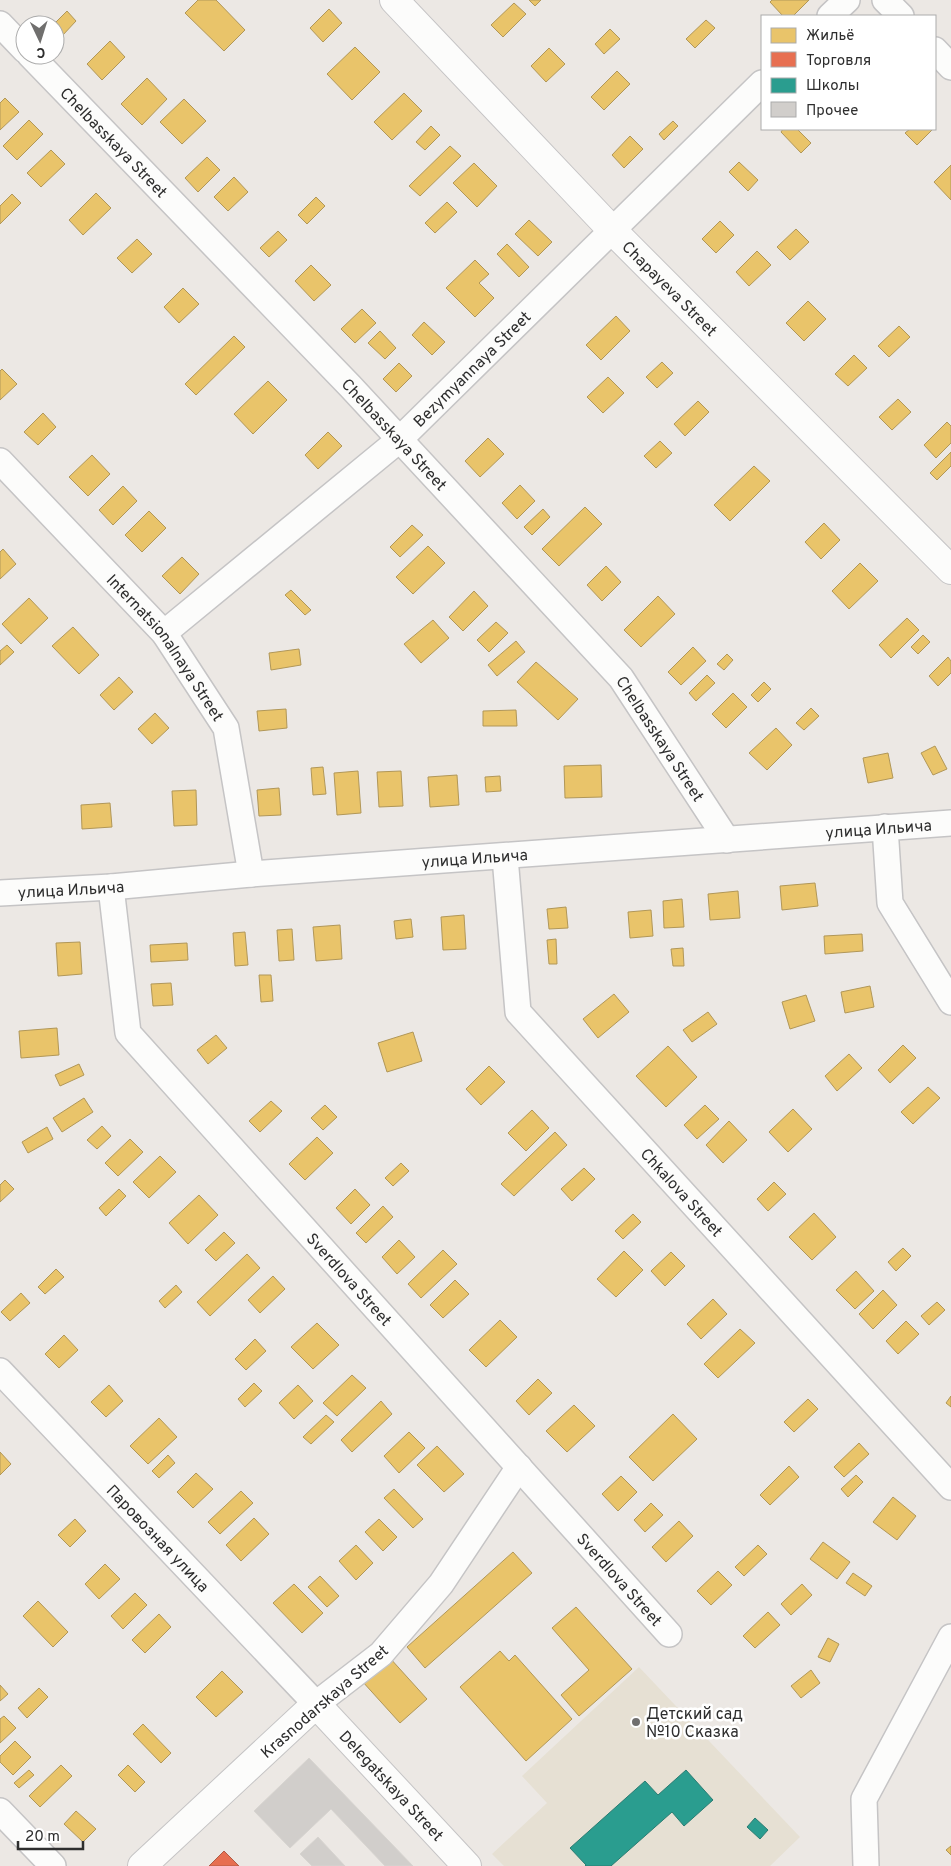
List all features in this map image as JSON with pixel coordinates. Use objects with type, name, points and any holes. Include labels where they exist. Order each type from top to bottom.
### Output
[{"type":"main road","name":"Chapayeva Street","points":[[394,0],[612,230],[951,570]]},
{"type":"main road","name":"Krasnodarskaya Street","points":[[142,1866],[316,1704]]},
{"type":"main road","name":"Delegatskaya Street","points":[[316,1704],[467,1866]]},
{"type":"street","points":[[831,15],[847,0]]},
{"type":"street","points":[[885,0],[900,15]]},
{"type":"street","points":[[0,24],[15,40]]},
{"type":"street","points":[[936,51],[951,66]]},
{"type":"street","name":"Chelbasskaya Street","points":[[40,65],[344,379],[621,678],[727,840]]},
{"type":"street","name":"Bezymyannaya Street","points":[[164,633],[399,440],[761,84]]},
{"type":"street","name":"Internatsionalnaya Street","points":[[0,461],[164,633],[226,728],[251,874]]},
{"type":"street","name":"улица Ильича","points":[[0,893],[111,887],[251,874],[505,857],[951,823]]},
{"type":"street","points":[[885,827],[890,903],[951,1002]]},
{"type":"street","name":"Chkalova Street","points":[[505,857],[518,1012],[951,1487]]},
{"type":"street","name":"Sverdlova Street","points":[[111,887],[128,1033],[669,1634]]},
{"type":"street","name":"Паровозная улица","points":[[0,1372],[316,1704]]},
{"type":"street","name":"Krasnodarskaya Street","points":[[316,1704],[381,1654],[441,1584],[519,1467]]},
{"type":"street","points":[[866,1866],[864,1799],[951,1637]]},
{"type":"street","points":[[0,1811],[53,1866]]},
{"type":"shaded area","name":"Детский сад №10 Сказка","points":[[639,1667],[800,1837],[770,1866],[504,1866],[492,1854],[547,1803],[522,1776]]},
{"type":"building: Жильё","points":[[198,0],[216,0],[245,30],[224,51],[185,13]]},
{"type":"building: Жильё","points":[[529,0],[541,0],[535,6]]},
{"type":"building: Жильё","points":[[772,0],[809,0],[794,15],[782,15],[770,2]]},
{"type":"building: Жильё","points":[[514,3],[526,14],[503,37],[491,25]]},
{"type":"building: Жильё","points":[[329,9],[342,23],[323,42],[310,28]]},
{"type":"building: Жильё","points":[[67,11],[76,21],[65,33],[65,15],[63,15]]},
{"type":"building: Жильё","points":[[706,20],[715,28],[695,48],[686,39]]},
{"type":"building: Жильё","points":[[610,29],[620,39],[604,54],[595,44]]},
{"type":"building: Жильё","points":[[110,41],[125,57],[102,80],[87,64]]},
{"type":"building: Жильё","points":[[355,47],[380,72],[352,100],[327,74]]},
{"type":"building: Жильё","points":[[549,48],[565,64],[546,82],[531,66]]},
{"type":"building: Жильё","points":[[617,71],[630,84],[604,110],[591,97]]},
{"type":"building: Жильё","points":[[147,78],[167,99],[142,125],[121,104]]},
{"type":"building: Жильё","points":[[404,93],[422,111],[392,140],[374,122]]},
{"type":"building: Жильё","points":[[5,98],[19,112],[0,130],[0,103]]},
{"type":"building: Жильё","points":[[184,99],[206,121],[182,144],[160,122]]},
{"type":"building: Жильё","points":[[29,120],[43,134],[17,160],[3,146]]},
{"type":"building: Жильё","points":[[673,121],[678,126],[664,140],[659,134]]},
{"type":"building: Жильё","points":[[431,126],[440,135],[425,150],[416,142]]},
{"type":"building: Жильё","points":[[782,130],[798,130],[811,143],[801,153],[781,132]]},
{"type":"building: Жильё","points":[[909,130],[932,130],[917,145],[905,133]]},
{"type":"building: Жильё","points":[[630,136],[643,149],[624,168],[612,155]]},
{"type":"building: Жильё","points":[[450,146],[461,156],[420,196],[409,186]]},
{"type":"building: Жильё","points":[[51,150],[65,164],[41,187],[27,173]]},
{"type":"building: Жильё","points":[[207,157],[220,170],[198,192],[185,178]]},
{"type":"building: Жильё","points":[[739,162],[758,180],[748,191],[729,172]]},
{"type":"building: Жильё","points":[[474,163],[497,186],[477,207],[453,183]]},
{"type":"building: Жильё","points":[[951,165],[951,200],[934,182]]},
{"type":"building: Жильё","points":[[234,177],[248,192],[228,211],[214,197]]},
{"type":"building: Жильё","points":[[96,193],[111,208],[83,235],[69,220]]},
{"type":"building: Жильё","points":[[12,194],[21,203],[0,224],[0,206]]},
{"type":"building: Жильё","points":[[316,197],[325,206],[307,224],[298,215]]},
{"type":"building: Жильё","points":[[447,202],[457,212],[435,233],[425,223]]},
{"type":"building: Жильё","points":[[529,220],[552,242],[538,256],[515,234]]},
{"type":"building: Жильё","points":[[720,221],[734,235],[716,253],[702,239]]},
{"type":"building: Жильё","points":[[796,229],[809,242],[790,260],[777,247]]},
{"type":"building: Жильё","points":[[278,231],[287,240],[269,257],[260,248]]},
{"type":"building: Жильё","points":[[137,239],[152,254],[132,273],[117,258]]},
{"type":"building: Жильё","points":[[507,244],[529,267],[519,277],[497,254]]},
{"type":"building: Жильё","points":[[757,251],[771,265],[749,286],[736,272]]},
{"type":"building: Жильё","points":[[475,260],[489,274],[479,283],[494,298],[475,317],[446,288]]},
{"type":"building: Жильё","points":[[311,265],[331,285],[314,301],[295,281]]},
{"type":"building: Жильё","points":[[183,288],[199,304],[179,323],[164,307]]},
{"type":"building: Жильё","points":[[808,301],[826,319],[804,341],[786,323]]},
{"type":"building: Жильё","points":[[362,309],[376,323],[355,343],[341,329]]},
{"type":"building: Жильё","points":[[616,316],[630,331],[601,360],[586,345]]},
{"type":"building: Жильё","points":[[424,322],[445,342],[432,355],[412,335]]},
{"type":"building: Жильё","points":[[899,326],[910,337],[889,357],[878,346]]},
{"type":"building: Жильё","points":[[380,331],[396,348],[385,359],[368,343]]},
{"type":"building: Жильё","points":[[234,336],[245,347],[196,395],[185,384]]},
{"type":"building: Жильё","points":[[854,355],[867,368],[848,386],[835,374]]},
{"type":"building: Жильё","points":[[662,362],[673,373],[657,388],[646,377]]},
{"type":"building: Жильё","points":[[399,363],[412,376],[396,392],[383,379]]},
{"type":"building: Жильё","points":[[2,369],[17,384],[0,400],[0,371]]},
{"type":"building: Жильё","points":[[608,377],[624,393],[603,413],[587,397]]},
{"type":"building: Жильё","points":[[268,381],[287,400],[253,434],[234,414]]},
{"type":"building: Жильё","points":[[898,399],[911,412],[892,430],[879,417]]},
{"type":"building: Жильё","points":[[698,401],[709,412],[685,436],[674,424]]},
{"type":"building: Жильё","points":[[43,413],[56,427],[38,445],[24,432]]},
{"type":"building: Жильё","points":[[947,422],[951,426],[951,443],[936,458],[924,445]]},
{"type":"building: Жильё","points":[[328,432],[342,446],[318,469],[305,455]]},
{"type":"building: Жильё","points":[[488,438],[504,454],[480,477],[465,461]]},
{"type":"building: Жильё","points":[[660,441],[672,453],[656,468],[644,456]]},
{"type":"building: Жильё","points":[[951,452],[951,466],[937,480],[930,473]]},
{"type":"building: Жильё","points":[[92,455],[110,474],[88,496],[69,477]]},
{"type":"building: Жильё","points":[[754,466],[770,481],[730,521],[714,505]]},
{"type":"building: Жильё","points":[[520,485],[535,501],[517,519],[502,503]]},
{"type":"building: Жильё","points":[[123,486],[137,501],[113,525],[99,510]]},
{"type":"building: Жильё","points":[[585,507],[602,524],[559,566],[542,549]]},
{"type":"building: Жильё","points":[[543,509],[550,517],[532,535],[524,527]]},
{"type":"building: Жильё","points":[[149,511],[166,528],[142,552],[125,535]]},
{"type":"building: Жильё","points":[[824,523],[840,540],[821,559],[805,542]]},
{"type":"building: Жильё","points":[[412,525],[423,535],[400,557],[390,547]]},
{"type":"building: Жильё","points":[[428,546],[445,563],[413,594],[396,577]]},
{"type":"building: Жильё","points":[[3,549],[16,564],[0,579],[0,552]]},
{"type":"building: Жильё","points":[[182,557],[199,574],[180,594],[162,576]]},
{"type":"building: Жильё","points":[[860,563],[878,581],[849,609],[832,591]]},
{"type":"building: Жильё","points":[[606,566],[621,582],[602,601],[587,585]]},
{"type":"building: Жильё","points":[[291,590],[311,610],[305,615],[285,595]]},
{"type":"building: Жильё","points":[[474,591],[488,606],[463,631],[449,617]]},
{"type":"building: Жильё","points":[[658,596],[675,614],[641,647],[624,630]]},
{"type":"building: Жильё","points":[[29,598],[48,618],[21,644],[2,624]]},
{"type":"building: Жильё","points":[[907,618],[919,630],[891,658],[879,645]]},
{"type":"building: Жильё","points":[[433,620],[449,638],[421,663],[404,644]]},
{"type":"building: Жильё","points":[[496,622],[508,633],[489,652],[477,640]]},
{"type":"building: Жильё","points":[[73,627],[99,655],[79,674],[52,646]]},
{"type":"building: Жильё","points":[[923,635],[930,642],[918,654],[911,647]]},
{"type":"building: Жильё","points":[[516,641],[525,652],[497,676],[488,665]]},
{"type":"building: Жильё","points":[[7,645],[14,652],[0,665],[0,651]]},
{"type":"building: Жильё","points":[[693,647],[706,661],[681,685],[668,672]]},
{"type":"building: Жильё","points":[[299,649],[301,665],[271,670],[269,653]]},
{"type":"building: Жильё","points":[[727,654],[733,660],[724,670],[717,664]]},
{"type":"building: Жильё","points":[[948,657],[951,661],[951,673],[938,686],[929,676]]},
{"type":"building: Жильё","points":[[536,662],[578,699],[558,720],[517,682]]},
{"type":"building: Жильё","points":[[707,675],[715,683],[696,701],[689,693]]},
{"type":"building: Жильё","points":[[119,677],[133,692],[114,710],[100,695]]},
{"type":"building: Жильё","points":[[764,682],[771,689],[758,702],[751,695]]},
{"type":"building: Жильё","points":[[733,693],[747,707],[726,728],[712,714]]},
{"type":"building: Жильё","points":[[811,708],[819,716],[804,730],[796,723]]},
{"type":"building: Жильё","points":[[286,709],[287,728],[259,731],[257,711]]},
{"type":"building: Жильё","points":[[516,710],[517,726],[483,726],[483,711]]},
{"type":"building: Жильё","points":[[155,713],[169,728],[152,744],[138,729]]},
{"type":"building: Жильё","points":[[776,728],[792,745],[767,770],[749,753]]},
{"type":"building: Жильё","points":[[935,746],[947,769],[933,775],[921,753]]},
{"type":"building: Жильё","points":[[888,753],[893,778],[868,783],[863,758]]},
{"type":"building: Жильё","points":[[601,765],[602,797],[565,798],[564,766]]},
{"type":"building: Жильё","points":[[323,767],[326,794],[313,795],[311,768]]},
{"type":"building: Жильё","points":[[358,771],[361,813],[337,815],[334,773]]},
{"type":"building: Жильё","points":[[401,771],[403,806],[379,807],[377,772]]},
{"type":"building: Жильё","points":[[457,775],[459,805],[430,807],[428,777]]},
{"type":"building: Жильё","points":[[500,776],[501,791],[486,792],[485,777]]},
{"type":"building: Жильё","points":[[279,788],[281,815],[259,816],[257,790]]},
{"type":"building: Жильё","points":[[196,790],[197,825],[174,826],[172,791]]},
{"type":"building: Жильё","points":[[110,803],[112,827],[82,829],[81,805]]},
{"type":"building: Жильё","points":[[815,883],[818,906],[782,910],[780,886]]},
{"type":"building: Жильё","points":[[738,891],[740,918],[710,920],[708,894]]},
{"type":"building: Жильё","points":[[682,899],[684,927],[664,928],[663,901]]},
{"type":"building: Жильё","points":[[566,907],[568,928],[549,929],[547,909]]},
{"type":"building: Жильё","points":[[651,910],[653,936],[630,938],[628,912]]},
{"type":"building: Жильё","points":[[464,915],[466,949],[443,950],[441,917]]},
{"type":"building: Жильё","points":[[411,919],[413,937],[396,939],[394,921]]},
{"type":"building: Жильё","points":[[340,925],[342,959],[316,961],[313,927]]},
{"type":"building: Жильё","points":[[292,929],[294,960],[279,961],[277,930]]},
{"type":"building: Жильё","points":[[245,932],[248,965],[235,966],[233,933]]},
{"type":"building: Жильё","points":[[862,934],[863,951],[825,954],[824,936]]},
{"type":"building: Жильё","points":[[556,939],[557,964],[549,964],[547,940]]},
{"type":"building: Жильё","points":[[80,942],[82,974],[58,976],[56,943]]},
{"type":"building: Жильё","points":[[187,943],[188,960],[151,962],[150,945]]},
{"type":"building: Жильё","points":[[683,948],[684,966],[673,966],[671,949]]},
{"type":"building: Жильё","points":[[259,975],[271,975],[273,1001],[261,1002]]},
{"type":"building: Жильё","points":[[171,983],[173,1005],[153,1006],[151,984]]},
{"type":"building: Жильё","points":[[870,986],[874,1007],[845,1013],[841,992]]},
{"type":"building: Жильё","points":[[614,994],[629,1012],[598,1038],[583,1019]]},
{"type":"building: Жильё","points":[[806,995],[815,1021],[790,1029],[782,1002]]},
{"type":"building: Жильё","points":[[708,1012],[717,1024],[692,1042],[683,1030]]},
{"type":"building: Жильё","points":[[57,1028],[59,1055],[21,1058],[19,1031]]},
{"type":"building: Жильё","points":[[413,1032],[422,1061],[387,1072],[378,1043]]},
{"type":"building: Жильё","points":[[216,1035],[227,1048],[208,1064],[197,1050]]},
{"type":"building: Жильё","points":[[903,1045],[916,1058],[890,1083],[878,1070]]},
{"type":"building: Жильё","points":[[668,1046],[697,1077],[666,1107],[636,1076]]},
{"type":"building: Жильё","points":[[849,1054],[862,1068],[837,1091],[825,1076]]},
{"type":"building: Жильё","points":[[79,1064],[84,1075],[60,1086],[55,1075]]},
{"type":"building: Жильё","points":[[489,1066],[505,1082],[481,1105],[466,1089]]},
{"type":"building: Жильё","points":[[928,1087],[940,1098],[913,1124],[901,1112]]},
{"type":"building: Жильё","points":[[84,1098],[93,1112],[62,1132],[53,1118]]},
{"type":"building: Жильё","points":[[271,1101],[282,1111],[260,1132],[249,1121]]},
{"type":"building: Жильё","points":[[325,1105],[337,1117],[323,1130],[311,1118]]},
{"type":"building: Жильё","points":[[705,1105],[719,1119],[697,1139],[684,1125]]},
{"type":"building: Жильё","points":[[793,1109],[812,1129],[788,1152],[769,1132]]},
{"type":"building: Жильё","points":[[532,1110],[549,1128],[526,1151],[508,1133]]},
{"type":"building: Жильё","points":[[729,1121],[747,1140],[723,1163],[706,1145]]},
{"type":"building: Жильё","points":[[102,1126],[111,1136],[97,1149],[87,1140]]},
{"type":"building: Жильё","points":[[47,1127],[53,1139],[28,1153],[22,1142]]},
{"type":"building: Жильё","points":[[555,1132],[567,1145],[514,1196],[501,1184]]},
{"type":"building: Жильё","points":[[317,1137],[333,1153],[305,1180],[289,1164]]},
{"type":"building: Жильё","points":[[130,1139],[143,1152],[118,1176],[105,1163]]},
{"type":"building: Жильё","points":[[160,1156],[176,1172],[149,1198],[133,1182]]},
{"type":"building: Жильё","points":[[401,1163],[409,1171],[393,1186],[385,1178]]},
{"type":"building: Жильё","points":[[584,1168],[595,1179],[572,1201],[561,1189]]},
{"type":"building: Жильё","points":[[5,1180],[14,1189],[0,1202],[0,1185]]},
{"type":"building: Жильё","points":[[774,1182],[786,1194],[768,1211],[757,1199]]},
{"type":"building: Жильё","points":[[119,1189],[126,1196],[106,1216],[99,1208]]},
{"type":"building: Жильё","points":[[355,1189],[370,1205],[351,1224],[336,1208]]},
{"type":"building: Жильё","points":[[199,1195],[218,1215],[188,1244],[169,1223]]},
{"type":"building: Жильё","points":[[383,1206],[393,1217],[366,1243],[356,1233]]},
{"type":"building: Жильё","points":[[814,1213],[836,1237],[812,1260],[789,1237]]},
{"type":"building: Жильё","points":[[633,1214],[641,1222],[623,1239],[615,1231]]},
{"type":"building: Жильё","points":[[224,1232],[235,1243],[216,1261],[205,1250]]},
{"type":"building: Жильё","points":[[399,1240],[415,1257],[397,1274],[382,1257]]},
{"type":"building: Жильё","points":[[903,1248],[911,1256],[896,1271],[888,1262]]},
{"type":"building: Жильё","points":[[443,1250],[457,1264],[421,1298],[408,1284]]},
{"type":"building: Жильё","points":[[624,1251],[643,1270],[616,1297],[597,1279]]},
{"type":"building: Жильё","points":[[671,1252],[685,1266],[665,1286],[651,1271]]},
{"type":"building: Жильё","points":[[247,1254],[260,1268],[210,1316],[197,1302]]},
{"type":"building: Жильё","points":[[56,1269],[64,1277],[45,1294],[38,1287]]},
{"type":"building: Жильё","points":[[856,1271],[874,1291],[855,1309],[836,1290]]},
{"type":"building: Жильё","points":[[273,1276],[285,1289],[260,1313],[248,1300]]},
{"type":"building: Жильё","points":[[455,1280],[469,1294],[443,1318],[430,1305]]},
{"type":"building: Жильё","points":[[176,1285],[182,1292],[165,1308],[159,1301]]},
{"type":"building: Жильё","points":[[883,1290],[897,1305],[873,1329],[859,1314]]},
{"type":"building: Жильё","points":[[21,1293],[30,1303],[10,1321],[1,1312]]},
{"type":"building: Жильё","points":[[713,1299],[727,1314],[701,1339],[687,1324]]},
{"type":"building: Жильё","points":[[937,1302],[945,1310],[929,1325],[921,1316]]},
{"type":"building: Жильё","points":[[500,1320],[517,1337],[486,1367],[469,1350]]},
{"type":"building: Жильё","points":[[906,1321],[919,1334],[898,1354],[886,1341]]},
{"type":"building: Жильё","points":[[317,1323],[339,1345],[313,1369],[291,1347]]},
{"type":"building: Жильё","points":[[740,1329],[755,1343],[718,1378],[704,1364]]},
{"type":"building: Жильё","points":[[64,1335],[78,1350],[59,1368],[45,1354]]},
{"type":"building: Жильё","points":[[255,1339],[266,1351],[246,1370],[235,1359]]},
{"type":"building: Жильё","points":[[352,1375],[366,1388],[337,1416],[323,1403]]},
{"type":"building: Жильё","points":[[538,1379],[552,1393],[529,1415],[516,1401]]},
{"type":"building: Жильё","points":[[254,1383],[262,1391],[245,1407],[238,1399]]},
{"type":"building: Жильё","points":[[109,1385],[123,1401],[106,1417],[91,1402]]},
{"type":"building: Жильё","points":[[298,1385],[313,1401],[294,1419],[279,1403]]},
{"type":"building: Жильё","points":[[951,1396],[951,1407],[946,1403]]},
{"type":"building: Жильё","points":[[808,1399],[818,1409],[794,1432],[784,1422]]},
{"type":"building: Жильё","points":[[381,1401],[392,1414],[352,1452],[341,1440]]},
{"type":"building: Жильё","points":[[574,1405],[595,1426],[567,1452],[546,1431]]},
{"type":"building: Жильё","points":[[673,1414],[697,1439],[653,1481],[629,1457]]},
{"type":"building: Жильё","points":[[326,1415],[334,1422],[311,1444],[303,1437]]},
{"type":"building: Жильё","points":[[159,1418],[177,1437],[148,1464],[130,1446]]},
{"type":"building: Жильё","points":[[409,1432],[425,1448],[399,1473],[384,1456]]},
{"type":"building: Жильё","points":[[859,1443],[869,1454],[844,1477],[834,1467]]},
{"type":"building: Жильё","points":[[437,1446],[464,1474],[444,1492],[417,1465]]},
{"type":"building: Жильё","points":[[0,1452],[11,1464],[0,1475]]},
{"type":"building: Жильё","points":[[168,1455],[175,1463],[159,1478],[152,1471]]},
{"type":"building: Жильё","points":[[789,1466],[799,1477],[770,1505],[760,1495]]},
{"type":"building: Жильё","points":[[196,1473],[213,1489],[193,1508],[177,1492]]},
{"type":"building: Жильё","points":[[856,1475],[863,1482],[848,1497],[841,1489]]},
{"type":"building: Жильё","points":[[621,1476],[637,1492],[618,1511],[602,1494]]},
{"type":"building: Жильё","points":[[394,1489],[423,1519],[413,1528],[384,1498]]},
{"type":"building: Жильё","points":[[241,1491],[253,1503],[220,1534],[208,1522]]},
{"type":"building: Жильё","points":[[893,1497],[916,1516],[897,1540],[873,1522]]},
{"type":"building: Жильё","points":[[651,1503],[663,1515],[645,1532],[634,1520]]},
{"type":"building: Жильё","points":[[254,1518],[269,1534],[241,1561],[226,1545]]},
{"type":"building: Жильё","points":[[75,1519],[86,1531],[70,1547],[58,1535]]},
{"type":"building: Жильё","points":[[379,1519],[397,1537],[383,1551],[365,1532]]},
{"type":"building: Жильё","points":[[679,1521],[693,1536],[666,1562],[652,1547]]},
{"type":"building: Жильё","points":[[823,1542],[850,1562],[837,1579],[810,1559]]},
{"type":"building: Жильё","points":[[356,1545],[373,1563],[356,1580],[339,1561]]},
{"type":"building: Жильё","points":[[758,1545],[767,1554],[744,1576],[735,1567]]},
{"type":"building: Жильё","points":[[513,1552],[532,1573],[425,1668],[407,1647]]},
{"type":"building: Жильё","points":[[105,1564],[120,1579],[99,1599],[85,1584]]},
{"type":"building: Жильё","points":[[718,1571],[732,1585],[711,1605],[697,1591]]},
{"type":"building: Жильё","points":[[853,1573],[872,1586],[865,1596],[846,1583]]},
{"type":"building: Жильё","points":[[320,1576],[339,1596],[327,1607],[308,1587]]},
{"type":"building: Жильё","points":[[294,1584],[323,1613],[302,1633],[273,1603]]},
{"type":"building: Жильё","points":[[802,1584],[812,1595],[791,1615],[781,1604]]},
{"type":"building: Жильё","points":[[135,1593],[147,1605],[123,1629],[111,1616]]},
{"type":"building: Жильё","points":[[38,1601],[68,1632],[53,1647],[23,1616]]},
{"type":"building: Жильё","points":[[576,1607],[632,1669],[579,1716],[561,1695],[589,1670],[552,1628]]},
{"type":"building: Жильё","points":[[768,1612],[780,1625],[755,1648],[743,1636]]},
{"type":"building: Жильё","points":[[159,1614],[171,1627],[145,1653],[132,1640]]},
{"type":"building: Жильё","points":[[828,1638],[839,1644],[830,1662],[818,1657]]},
{"type":"building: Жильё","points":[[500,1651],[509,1661],[515,1655],[572,1719],[526,1761],[460,1687]]},
{"type":"building: Жильё","points":[[389,1657],[427,1699],[400,1723],[362,1681]]},
{"type":"building: Жильё","points":[[811,1670],[820,1683],[801,1698],[791,1686]]},
{"type":"building: Жильё","points":[[222,1671],[243,1692],[216,1717],[196,1697]]},
{"type":"building: Жильё","points":[[0,1685],[8,1694],[0,1701]]},
{"type":"building: Жильё","points":[[39,1688],[48,1697],[27,1718],[18,1708]]},
{"type":"building: Жильё","points":[[4,1716],[16,1728],[0,1743],[0,1719]]},
{"type":"building: Жильё","points":[[143,1724],[171,1753],[161,1763],[133,1734]]},
{"type":"building: Жильё","points":[[15,1741],[31,1757],[13,1775],[0,1762],[0,1756]]},
{"type":"building: Жильё","points":[[61,1765],[72,1776],[40,1807],[29,1796]]},
{"type":"building: Жильё","points":[[128,1765],[145,1782],[135,1792],[118,1775]]},
{"type":"building: Жильё","points":[[29,1770],[34,1775],[19,1788],[14,1783]]},
{"type":"building: Жильё","points":[[76,1811],[96,1829],[83,1842],[64,1824]]},
{"type":"building: Жильё","points":[[951,1846],[951,1855],[946,1850]]},
{"type":"building: Торговля","points":[[224,1851],[239,1866],[209,1866]]},
{"type":"building: Школы","points":[[686,1770],[713,1800],[684,1826],[672,1812],[611,1866],[585,1866],[570,1848],[645,1781],[658,1795]]},
{"type":"building: Школы","points":[[755,1818],[768,1830],[760,1839],[747,1827]]},
{"type":"building: Прочее","points":[[309,1758],[413,1866],[385,1866],[331,1809],[290,1848],[254,1811]]},
{"type":"building: Прочее","points":[[318,1837],[345,1866],[312,1866],[300,1854]]},
{"type":"place","name":"Детский сад №10 Сказка","points":[[636,1722]]}]
